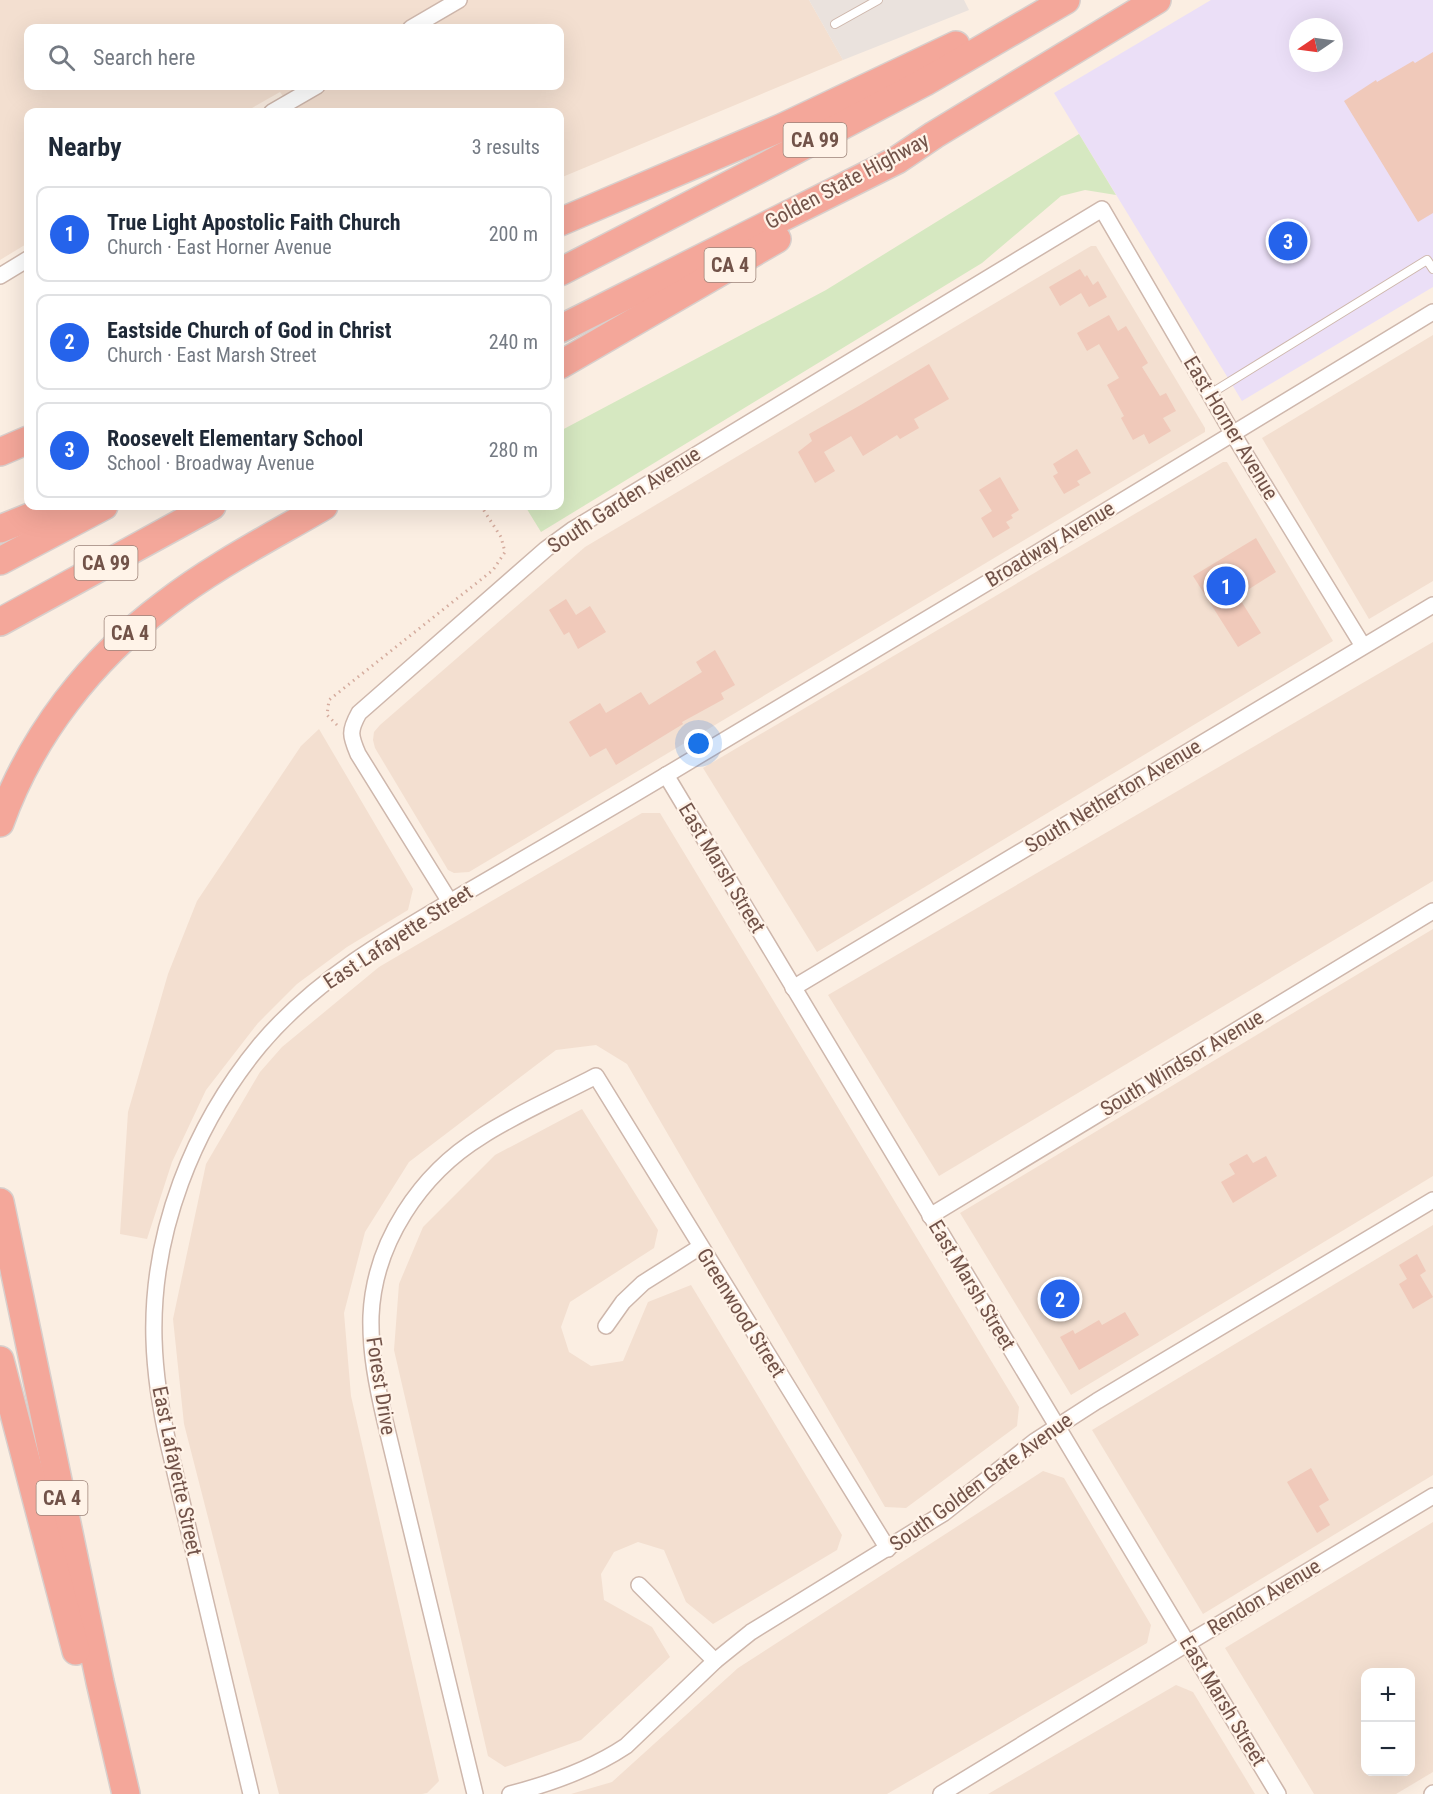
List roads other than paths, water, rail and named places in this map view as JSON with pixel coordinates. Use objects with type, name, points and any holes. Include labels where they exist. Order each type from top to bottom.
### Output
[{"type":"highway","points":[[564,220],[783,127],[1045,0]]},
{"type":"highway","name":"CA 99","points":[[564,270],[915,87],[1066,0]]},
{"type":"highway","name":"Golden State Highway","points":[[564,327],[897,160],[934,135],[1157,0]]},
{"type":"highway","name":"CA 4","points":[[564,363],[661,304],[792,231],[897,160]]},
{"type":"highway","points":[[0,452],[24,442]]},
{"type":"highway","points":[[0,529],[47,510]]},
{"type":"highway","name":"CA 99","points":[[0,561],[96,510]]},
{"type":"highway","name":"CA 99","points":[[0,622],[205,510]]},
{"type":"highway","name":"CA 4","points":[[0,823],[47,727],[74,690],[103,658],[165,603],[317,510]]},
{"type":"highway","name":"CA 4","points":[[0,1202],[126,1794]]},
{"type":"highway","points":[[0,1360],[86,1689],[116,1794]]},
{"type":"street","points":[[418,24],[459,0]]},
{"type":"street","points":[[279,108],[309,90]]},
{"type":"street","name":"East Horner Avenue","points":[[1102,208],[1233,434],[1363,646]]},
{"type":"street","name":"South Garden Avenue","points":[[450,902],[358,754],[351,738],[352,727],[359,714],[546,549],[572,530],[1102,208]]},
{"type":"street","points":[[0,276],[24,261]]},
{"type":"street","name":"Broadway Avenue","points":[[666,775],[1433,312]]},
{"type":"street","name":"South Netherton Avenue","points":[[793,988],[1433,605]]},
{"type":"street","name":"East Lafayette Street","points":[[251,1794],[160,1404],[154,1340],[155,1306],[166,1232],[184,1173],[217,1106],[261,1044],[313,992],[372,948],[666,775]]},
{"type":"street","name":"East Marsh Street","points":[[666,775],[1278,1794]]},
{"type":"street","name":"South Windsor Avenue","points":[[930,1216],[1433,911]]},
{"type":"street","name":"Greenwood Street","points":[[596,1076],[888,1549]]},
{"type":"street","name":"Forest Drive","points":[[475,1794],[375,1378],[371,1315],[376,1281],[383,1255],[406,1208],[441,1168],[482,1136],[596,1076]]},
{"type":"street","name":"South Golden Gate Avenue","points":[[510,1794],[592,1766],[610,1757],[626,1746],[715,1661],[751,1632],[944,1513],[1057,1426],[1433,1200]]},
{"type":"street","points":[[606,1326],[623,1302],[643,1283],[700,1247]]},
{"type":"street","name":"Rendon Avenue","points":[[941,1794],[1433,1496]]},
{"type":"street","points":[[639,1585],[715,1661]]},
{"type":"lane","points":[[836,24],[878,0]]},
{"type":"lane","points":[[1210,394],[1427,260],[1433,269]]},
{"type":"place","name":"Roosevelt Elementary School","points":[[1288,241]]},
{"type":"place","name":"True Light Apostolic Faith Church","points":[[1226,586]]},
{"type":"place","name":"Eastside Church of God in Christ","points":[[1060,1299]]}]
